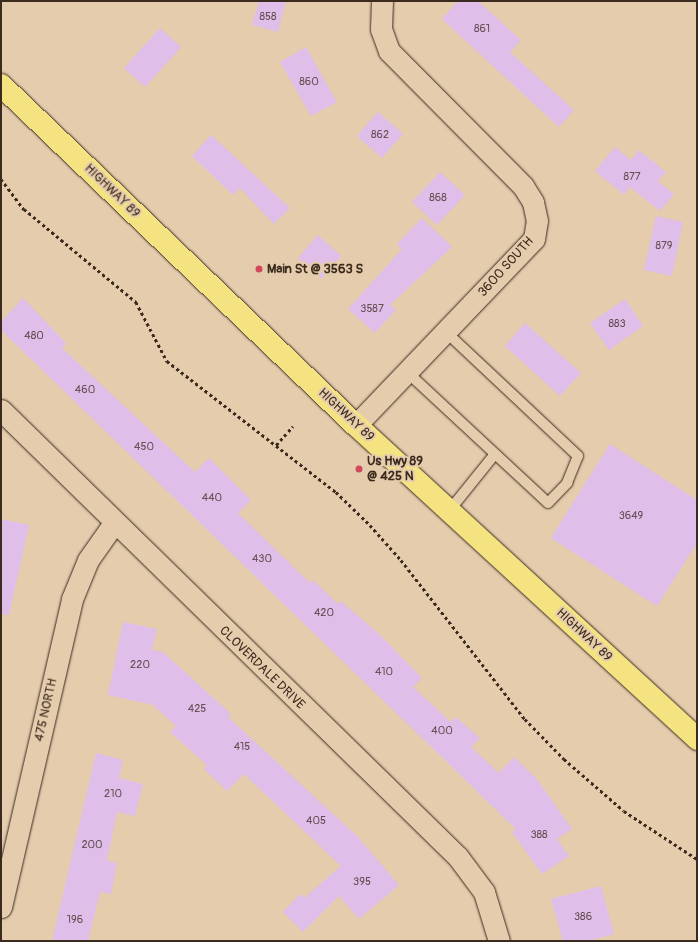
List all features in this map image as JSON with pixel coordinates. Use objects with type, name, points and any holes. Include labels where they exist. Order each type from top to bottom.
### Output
[{"type":"main road","name":"HIGHWAY 89","points":[[1,85],[356,425],[697,739]]},
{"type":"street","name":"3600 SOUTH","points":[[356,425],[534,239],[536,212],[523,186],[389,50],[381,29],[382,1]]},
{"type":"street","name":"CLOVERDALE DRIVE","points":[[1,410],[114,523],[458,858],[484,892],[499,941]]},
{"type":"street","name":"475 NORTH","points":[[1,907],[72,599],[88,560],[114,523]]},
{"type":"lane","points":[[408,372],[548,503],[566,483],[578,456],[446,332]]},
{"type":"lane","points":[[449,511],[495,454]]},
{"type":"path","points":[[1,179],[24,209],[136,302],[168,361],[336,492],[370,525],[401,560],[525,719],[564,759],[624,811],[697,859]]},
{"type":"path","points":[[276,445],[293,426]]},
{"type":"building","points":[[259,1],[286,1],[278,32],[252,25]]},
{"type":"building","points":[[458,1],[478,1],[521,40],[510,52],[574,110],[559,127],[442,19]]},
{"type":"building","points":[[160,28],[181,47],[145,87],[124,68]]},
{"type":"building","points":[[306,47],[337,102],[311,116],[280,62]]},
{"type":"building","points":[[378,112],[403,134],[382,158],[357,136]]},
{"type":"building","points":[[211,135],[290,208],[274,224],[240,188],[233,195],[192,156]]},
{"type":"building","points":[[615,147],[631,160],[639,150],[666,172],[658,181],[674,194],[660,211],[630,187],[624,195],[595,171]]},
{"type":"building","points":[[440,172],[465,195],[437,225],[412,202]]},
{"type":"building","points":[[656,216],[683,222],[672,276],[644,270]]},
{"type":"building","points":[[422,218],[452,247],[390,305],[396,310],[375,333],[348,309],[402,249],[397,244]]},
{"type":"building","points":[[318,235],[341,256],[322,279],[298,258]]},
{"type":"building","points":[[23,298],[66,343],[62,348],[195,472],[209,458],[251,500],[238,513],[310,583],[313,580],[338,604],[341,601],[379,634],[422,678],[413,687],[451,722],[456,717],[480,738],[471,747],[499,773],[514,757],[536,778],[572,829],[557,839],[569,856],[542,874],[512,832],[516,829],[1,330],[1,322]]},
{"type":"building","points":[[625,299],[643,326],[609,350],[590,323]]},
{"type":"building","points":[[525,323],[581,373],[560,396],[505,346]]},
{"type":"building","points":[[610,444],[697,500],[697,543],[657,606],[551,538]]},
{"type":"building","points":[[1,519],[29,525],[9,615],[1,614]]},
{"type":"building","points":[[123,622],[157,629],[152,650],[163,652],[231,714],[228,717],[357,836],[399,885],[359,919],[339,896],[303,932],[283,912],[300,894],[304,898],[341,866],[244,774],[227,791],[204,769],[207,765],[170,732],[176,726],[153,705],[108,695]]},
{"type":"building","points":[[96,753],[123,760],[119,778],[143,784],[135,816],[117,812],[107,861],[117,863],[111,894],[100,892],[88,941],[52,941]]},
{"type":"building","points":[[601,886],[614,934],[588,941],[563,941],[551,899]]},
{"type":"place","name":"Main St @ 3563 S","points":[[259,269]]},
{"type":"place","name":"Us Hwy 89 @ 425 N","points":[[359,469]]}]
